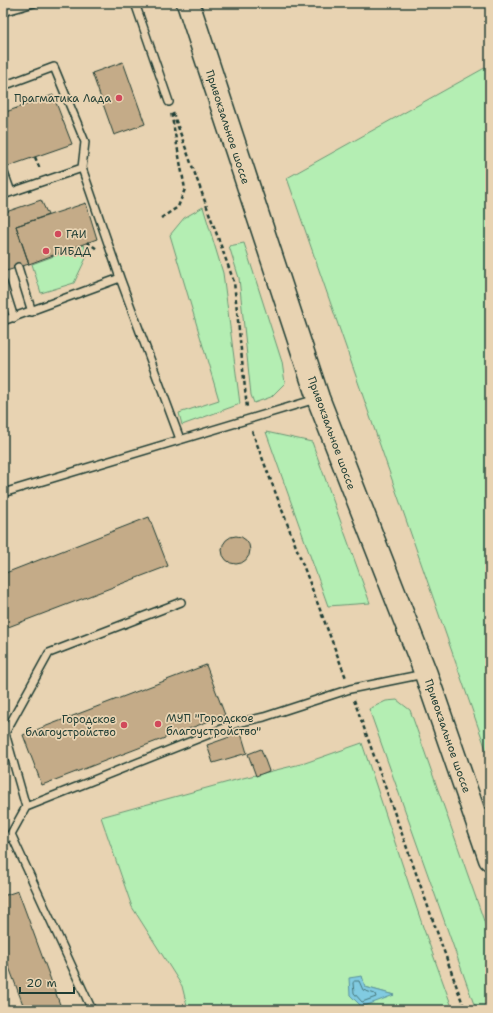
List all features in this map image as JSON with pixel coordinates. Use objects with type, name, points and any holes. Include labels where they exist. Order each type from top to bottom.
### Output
[{"type":"main road","name":"Привокзальное шоссе","points":[[188,3],[318,398],[426,674],[490,859]]},
{"type":"lane","points":[[3,12],[34,3]]},
{"type":"lane","points":[[136,3],[169,102]]},
{"type":"lane","points":[[3,86],[54,67],[85,142],[82,168],[120,278],[180,439]]},
{"type":"lane","points":[[3,195],[82,168]]},
{"type":"lane","points":[[3,170],[11,192]]},
{"type":"lane","points":[[18,267],[32,312]]},
{"type":"lane","points":[[3,321],[32,312],[120,278]]},
{"type":"lane","points":[[3,283],[14,318]]},
{"type":"lane","points":[[3,493],[318,398]]},
{"type":"lane","points":[[26,807],[5,733],[49,653],[181,602]]},
{"type":"lane","points":[[3,842],[11,834],[26,807],[237,723],[264,718],[350,689],[426,674]]},
{"type":"lane","points":[[11,834],[92,1010]]},
{"type":"path","points":[[161,218],[178,207],[185,189],[169,102]]},
{"type":"path","points":[[169,102],[234,282],[248,420],[350,689],[465,1010]]},
{"type":"green space","points":[[490,65],[490,761],[287,178]]},
{"type":"green space","points":[[203,207],[223,273],[240,404],[182,425],[179,413],[219,400],[170,235],[184,218]]},
{"type":"green space","points":[[244,243],[282,362],[285,383],[271,397],[254,403],[251,395],[239,278],[229,246]]},
{"type":"green space","points":[[84,245],[87,256],[74,283],[41,293],[32,264]]},
{"type":"green space","points":[[266,432],[312,442],[370,603],[328,606]]},
{"type":"green space","points":[[397,700],[410,710],[490,938],[490,1010],[476,1010],[369,709],[386,701]]},
{"type":"green space","points":[[362,743],[423,927],[453,1010],[188,1010],[182,986],[132,907],[101,817],[243,778],[305,763]],"holes":[[[362,976],[365,987],[394,995],[350,995]]]},
{"type":"water","points":[[362,976],[365,987],[394,995],[362,1007],[350,995],[349,978]]},
{"type":"building","name":"Прагматика Лада","points":[[123,62],[145,124],[114,135],[92,73]]},
{"type":"building","points":[[53,95],[72,144],[3,168],[3,113]]},
{"type":"building","points":[[41,200],[48,215],[16,226],[29,264],[3,272],[3,213]]},
{"type":"building","name":"ГАИ","points":[[86,203],[97,239],[29,264],[16,226]]},
{"type":"building","points":[[149,517],[168,566],[3,629],[3,574]]},
{"type":"building","points":[[236,536],[246,540],[250,550],[246,560],[236,564],[226,560],[222,550],[226,540]]},
{"type":"building","name":"Городское благоустройство","points":[[206,665],[225,715],[42,785],[23,735]]},
{"type":"building","points":[[241,733],[247,753],[213,763],[207,745]]},
{"type":"building","points":[[261,749],[269,771],[256,776],[248,754]]},
{"type":"building","points":[[18,891],[62,1010],[25,1010],[3,951],[3,896]]},
{"type":"place","name":"Прагматика Лада","points":[[119,98]]},
{"type":"place","name":"ГАИ","points":[[58,234]]},
{"type":"place","name":"ГИБДД","points":[[46,251]]},
{"type":"place","name":"МУП \"Городское благоустройство\"","points":[[158,724]]},
{"type":"place","name":"Городское благоустройство","points":[[124,725]]}]
